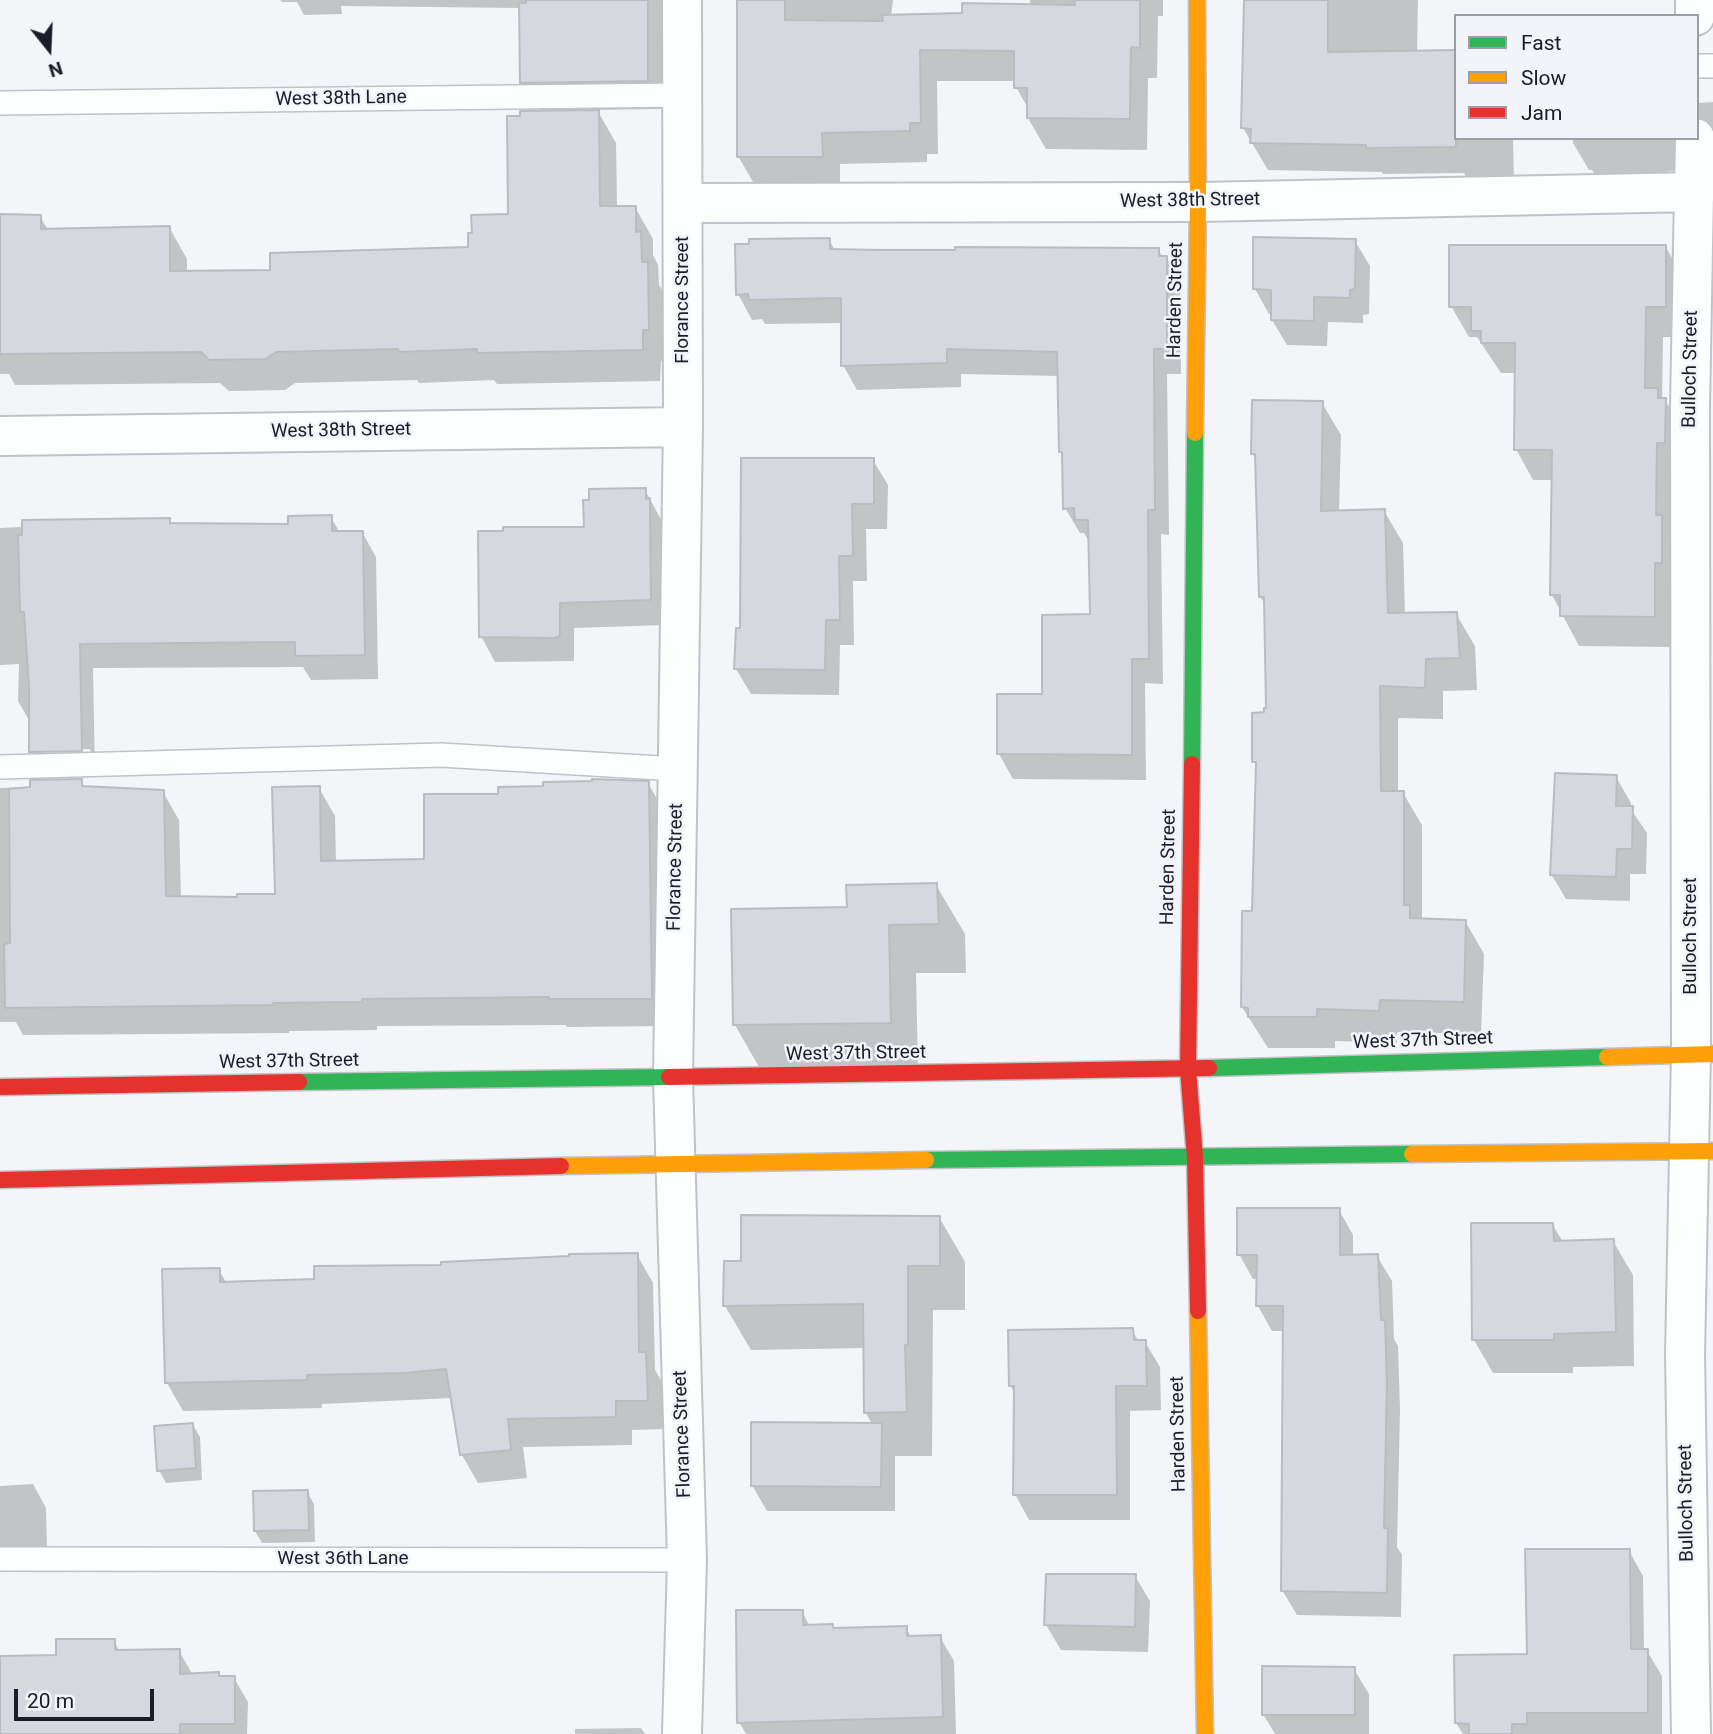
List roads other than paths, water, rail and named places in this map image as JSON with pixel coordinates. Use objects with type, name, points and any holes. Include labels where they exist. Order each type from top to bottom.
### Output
[{"type":"main road","name":"Harden Street","points":[[1197,0],[1198,202],[1188,1069],[1195,1158],[1205,1734]]},
{"type":"main road","name":"West 37th Street","points":[[0,1087],[1188,1069],[1702,1054]]},
{"type":"main road","points":[[0,1180],[674,1163],[1701,1152]]},
{"type":"street","name":"Florance Street","points":[[682,0],[684,203],[673,1077],[687,1560],[682,1734]]},
{"type":"street","name":"Bulloch Street","points":[[1691,1734],[1685,1354],[1701,1152],[1702,1054],[1702,408],[1695,140]]},
{"type":"street","name":"West 38th Street","points":[[684,203],[1198,202],[1696,192]]},
{"type":"street","name":"West 38th Street","points":[[0,436],[682,427]]},
{"type":"lane","name":"West 38th Lane","points":[[0,103],[683,95]]},
{"type":"lane","points":[[0,767],[441,755],[677,769]]},
{"type":"lane","name":"West 36th Lane","points":[[0,1559],[687,1560]]}]
